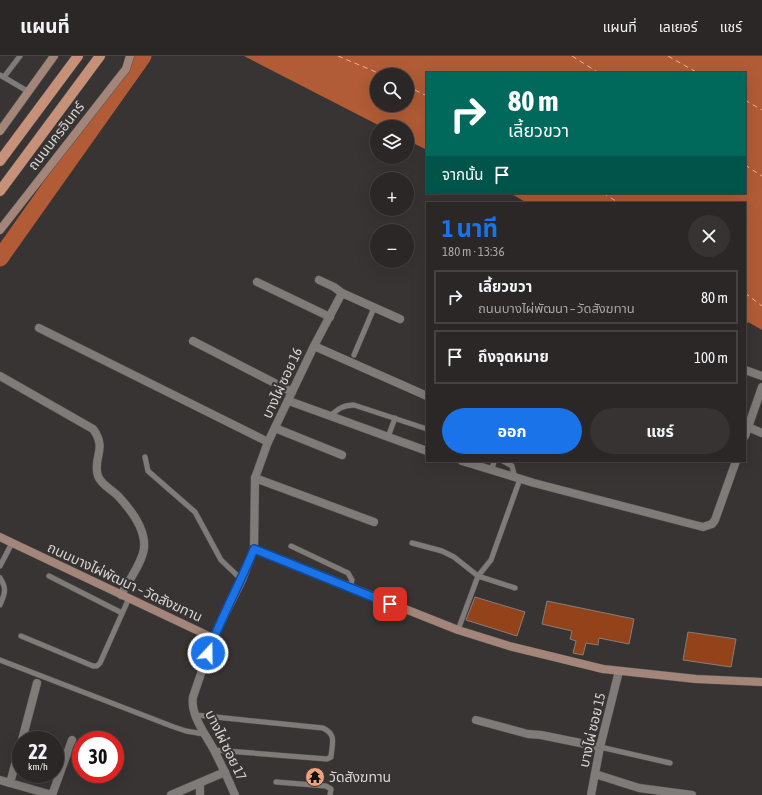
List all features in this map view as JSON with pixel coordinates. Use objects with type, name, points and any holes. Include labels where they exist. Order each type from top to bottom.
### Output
[{"type":"main road","name":"ถนนนครอินทร์","points":[[1,160],[78,56]]},
{"type":"main road","name":"ถนนนครอินทร์","points":[[0,191],[100,56]]},
{"type":"street","points":[[0,131],[54,56]]},
{"type":"street","name":"ถนนนครอินทร์","points":[[0,230],[126,69],[130,56]]},
{"type":"street","points":[[319,280],[334,287],[342,293],[400,319]]},
{"type":"street","points":[[257,282],[330,317]]},
{"type":"street","name":"บางไผ่ ซอย 16","points":[[254,549],[255,478],[268,442],[314,346],[342,293]]},
{"type":"street","points":[[39,328],[268,442]]},
{"type":"street","points":[[193,341],[292,392]]},
{"type":"street","points":[[314,346],[426,396]]},
{"type":"street","points":[[746,370],[762,376]]},
{"type":"street","points":[[0,376],[93,429],[99,437],[100,446],[97,468],[98,476],[102,482],[119,496],[134,514],[143,537],[144,549],[125,596]]},
{"type":"street","points":[[762,387],[748,424],[762,433]]},
{"type":"street","points":[[288,401],[426,451]]},
{"type":"street","points":[[275,428],[342,455]]},
{"type":"street","points":[[470,462],[493,465],[518,478],[703,527],[712,524],[715,520],[736,462]]},
{"type":"street","points":[[255,478],[374,522]]},
{"type":"street","name":"ถนนบางไผ่พัฒนา – วัดสังฆทาน","points":[[0,537],[213,638],[242,580],[254,549]]},
{"type":"street","points":[[254,549],[458,630],[509,646],[604,669],[696,679],[762,682]]},
{"type":"street","name":"บางไผ่ ซอย 17","points":[[213,638],[192,702],[204,734],[214,750],[235,795]]},
{"type":"street","name":"บางไผ่ ซอย 15","points":[[591,795],[600,747],[619,671]]},
{"type":"street","points":[[24,731],[37,683]]},
{"type":"street","points":[[476,720],[528,734],[541,735],[600,747]]},
{"type":"street","points":[[1,782],[10,783],[52,795],[72,740]]},
{"type":"street","points":[[172,795],[225,772]]},
{"type":"street","points":[[595,774],[639,788],[692,795]]},
{"type":"street","points":[[10,783],[12,775]]},
{"type":"street","points":[[200,783],[200,795]]},
{"type":"lane","points":[[20,56],[2,76],[29,92]]},
{"type":"lane","points":[[354,356],[374,308]]},
{"type":"lane","points":[[330,416],[339,408],[347,405],[395,418],[426,429]]},
{"type":"lane","points":[[388,437],[395,418]]},
{"type":"lane","points":[[144,456],[148,471],[195,512],[221,560],[242,580]]},
{"type":"lane","points":[[458,630],[478,576],[491,560],[518,478],[512,466],[505,462]]},
{"type":"lane","points":[[0,566],[12,543]]},
{"type":"lane","points":[[412,543],[442,551],[454,557],[478,576],[515,588]]},
{"type":"lane","points":[[291,546],[348,573],[352,580],[350,588]]},
{"type":"lane","points":[[49,576],[122,613]]},
{"type":"lane","points":[[0,578],[5,585],[5,592],[0,604]]},
{"type":"lane","points":[[21,636],[92,666],[97,666],[122,613],[125,596]]},
{"type":"lane","points":[[0,660],[174,727],[204,734]]},
{"type":"lane","points":[[196,715],[323,728],[330,732],[333,737],[331,757],[327,759],[214,750]]},
{"type":"lane","points":[[600,747],[670,763]]},
{"type":"lane","points":[[276,782],[326,786],[331,789],[330,795]]},
{"type":"shaded area","points":[[244,56],[762,56],[762,330],[748,322],[746,326],[746,202],[525,202],[512,194],[746,194],[746,72],[426,72],[426,150],[414,144],[414,120],[370,121]]},
{"type":"building","points":[[475,597],[525,612],[517,636],[466,620]]},
{"type":"building","points":[[547,601],[634,619],[629,644],[599,638],[598,645],[586,643],[583,655],[573,653],[576,641],[570,639],[572,631],[542,624]]},
{"type":"building","points":[[688,632],[736,639],[731,667],[683,660]]},
{"type":"waterway","points":[[0,258],[143,56]]},
{"type":"ferry route","points":[[338,56],[370,70]]},
{"type":"ferry route","points":[[572,56],[597,72]]},
{"type":"ferry route","points":[[668,56],[696,72]]},
{"type":"ferry route","points":[[414,90],[426,96]]},
{"type":"ferry route","points":[[746,101],[762,110]]},
{"type":"ferry route","points":[[746,166],[762,176]]},
{"type":"ferry route","points":[[605,194],[617,202]]},
{"type":"ferry route","points":[[746,294],[762,306]]},
{"type":"place","name":"วัดสังฆทาน","points":[[315,777]]},
{"type":"route","points":[[208,653],[213,638],[242,580],[254,549],[390,604]]}]
